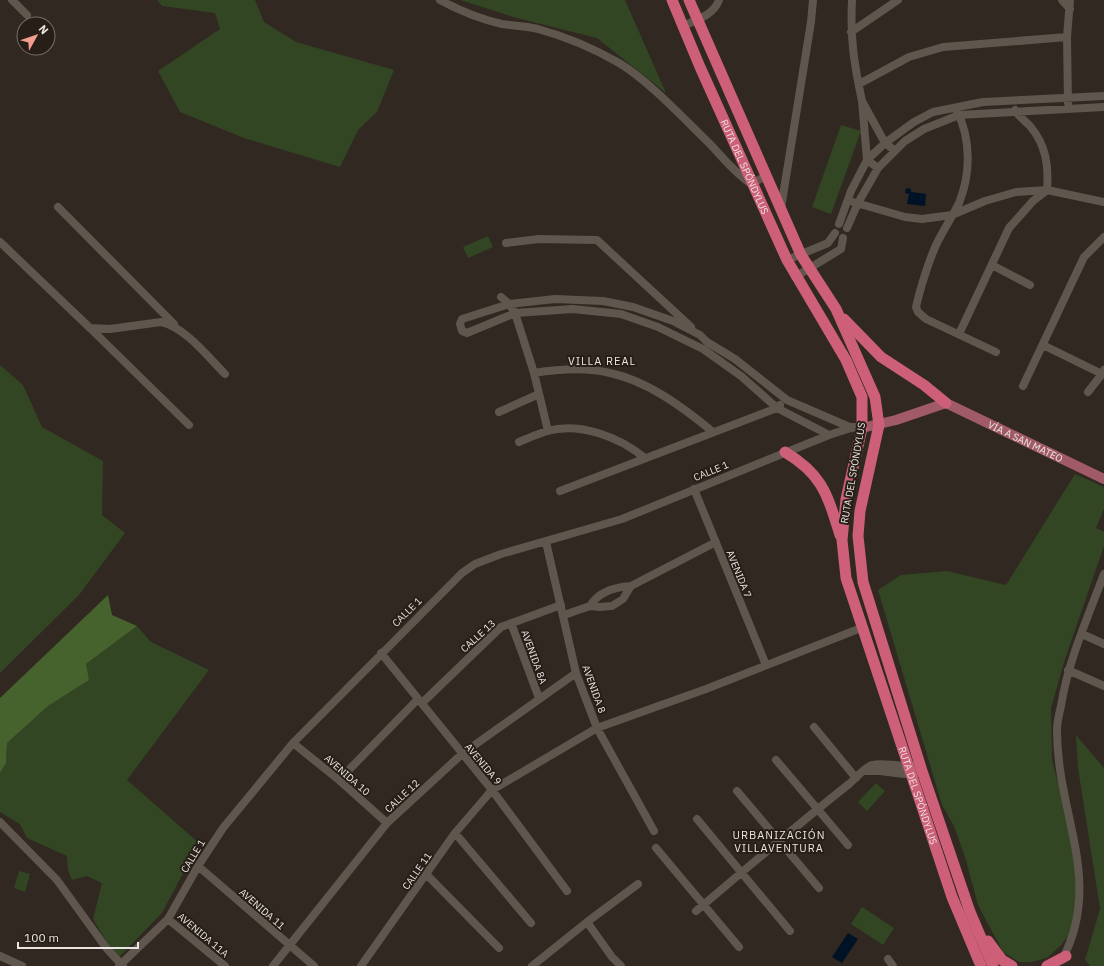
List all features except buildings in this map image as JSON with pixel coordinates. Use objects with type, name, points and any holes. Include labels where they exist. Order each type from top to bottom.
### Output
[{"type":"highway","name":"RUTA DEL SPÓNDYLUS","points":[[672,0],[751,184],[795,277],[846,360],[859,386],[862,397],[846,499],[842,540],[846,578],[861,628],[970,912],[993,966]]},
{"type":"highway","name":"RUTA DEL SPÓNDYLUS","points":[[689,0],[801,255],[836,309],[875,396],[879,425],[860,511],[858,536],[863,582],[952,897],[981,966]]},
{"type":"highway","points":[[836,309],[881,358],[924,385],[946,403]]},
{"type":"highway","points":[[785,452],[803,463],[818,479],[826,494],[842,540]]},
{"type":"highway","points":[[970,912],[996,953],[1007,964],[1012,966]]},
{"type":"highway","points":[[1047,966],[1063,961]]},
{"type":"main road","points":[[857,428],[879,425],[946,403]]},
{"type":"main road","name":"VÍA A SAN MATEO","points":[[946,403],[1104,479]]},
{"type":"street","points":[[12,0],[27,15]]},
{"type":"street","points":[[440,0],[458,10],[483,19],[503,24],[536,28],[581,43],[621,65],[647,85],[681,117],[736,174],[751,184],[766,176]]},
{"type":"street","points":[[683,26],[709,13],[719,0]]},
{"type":"street","points":[[780,208],[810,30],[813,0]]},
{"type":"street","points":[[852,0],[850,32],[854,64],[862,101],[867,160],[878,168]]},
{"type":"street","points":[[850,32],[898,0]]},
{"type":"street","points":[[1062,0],[1070,9]]},
{"type":"street","points":[[1069,109],[1067,37],[1070,0]]},
{"type":"street","points":[[859,84],[909,57],[943,47],[1067,37]]},
{"type":"street","points":[[839,224],[851,191],[867,160],[885,142],[914,122],[933,112],[983,102],[1104,96]]},
{"type":"street","points":[[862,101],[885,142],[894,150]]},
{"type":"street","points":[[959,334],[1009,228],[1033,201],[1047,190],[1048,174],[1046,157],[1039,140],[1030,126],[1016,112],[1015,101]]},
{"type":"street","points":[[955,107],[967,138],[968,152],[966,179],[959,201],[936,245],[916,307],[921,316],[996,352]]},
{"type":"street","points":[[847,228],[858,203],[878,168],[894,150],[924,129],[959,116],[1104,107]]},
{"type":"street","points":[[848,201],[905,217],[922,219],[952,215],[985,201],[1016,192],[1047,190],[1104,202]]},
{"type":"street","points":[[58,207],[225,374]]},
{"type":"street","points":[[787,260],[828,243],[835,233]]},
{"type":"street","points":[[1023,386],[1084,257],[1104,237]]},
{"type":"street","points":[[795,277],[841,249],[843,238]]},
{"type":"street","points":[[506,243],[539,239],[597,240],[700,334],[705,345],[777,408],[829,435]]},
{"type":"street","points":[[0,242],[189,425]]},
{"type":"street","points":[[828,243],[841,249]]},
{"type":"street","points":[[992,266],[1030,285]]},
{"type":"street","points":[[501,297],[509,304],[515,313],[534,373],[548,430]]},
{"type":"street","points":[[700,334],[662,317],[623,305],[603,301],[572,299],[554,299],[509,304],[462,319],[460,324],[462,331],[468,333],[515,313],[573,309],[621,314],[658,326],[705,345],[720,348],[787,400],[857,428]]},
{"type":"street","points":[[572,299],[573,309]]},
{"type":"street","points":[[621,314],[623,305]]},
{"type":"street","points":[[658,326],[662,317]]},
{"type":"street","points":[[90,328],[110,329],[161,322],[179,329]]},
{"type":"street","points":[[1043,345],[1103,375],[1088,392]]},
{"type":"street","points":[[741,376],[747,368]]},
{"type":"street","points":[[534,373],[556,370],[610,373],[648,388],[669,400],[693,415],[713,432]]},
{"type":"street","points":[[499,412],[539,394]]},
{"type":"street","points":[[560,491],[777,408],[787,400]]},
{"type":"street","points":[[518,442],[548,430],[572,428],[598,433],[626,444],[645,458]]},
{"type":"street","name":"CALLE 1","points":[[121,965],[168,919],[198,866],[223,828],[293,743],[462,573],[475,564],[501,554],[622,519],[785,452],[829,435],[857,428]]},
{"type":"street","name":"AVENIDA 7","points":[[694,489],[766,665]]},
{"type":"street","name":"AVENIDA 8","points":[[546,542],[564,615],[576,673],[597,728],[654,831]]},
{"type":"street","points":[[590,606],[595,598],[605,592],[631,586],[716,542]]},
{"type":"street","points":[[1081,834],[1062,768],[1058,749],[1057,728],[1068,670],[1104,574]]},
{"type":"street","points":[[564,615],[590,606],[604,607],[617,604],[623,599],[631,586]]},
{"type":"street","name":"CALLE 13","points":[[339,780],[420,701],[501,627],[561,605]]},
{"type":"street","name":"AVENIDA 8A","points":[[511,623],[539,698]]},
{"type":"street","name":"CALLE 11","points":[[361,966],[427,875],[455,833],[492,790],[597,728],[706,689],[861,628]]},
{"type":"street","points":[[1082,634],[1104,644]]},
{"type":"street","name":"AVENIDA 9","points":[[381,653],[492,790],[567,891]]},
{"type":"street","points":[[1068,670],[1104,686]]},
{"type":"street","name":"CALLE 12","points":[[273,966],[387,824],[462,754],[576,673]]},
{"type":"street","points":[[814,727],[856,778]]},
{"type":"street","name":"AVENIDA 10","points":[[293,743],[339,780],[387,824]]},
{"type":"street","points":[[776,760],[848,844]]},
{"type":"street","points":[[696,911],[856,778],[864,771],[866,767],[871,765],[916,769]]},
{"type":"street","points":[[737,791],[819,888]]},
{"type":"street","points":[[697,820],[790,931]]},
{"type":"street","points":[[0,822],[57,880],[121,965]]},
{"type":"street","points":[[455,833],[531,923]]},
{"type":"street","points":[[656,848],[739,947]]},
{"type":"street","name":"AVENIDA 11","points":[[198,866],[314,966]]},
{"type":"street","points":[[427,875],[499,948]]},
{"type":"street","points":[[532,966],[638,884]]},
{"type":"street","name":"AVENIDA 11A","points":[[168,919],[225,966]]},
{"type":"street","points":[[587,922],[612,957],[621,966]]},
{"type":"street","points":[[1056,966],[1063,961],[1081,934]]},
{"type":"street","points":[[0,956],[22,966]]},
{"type":"street","points":[[888,959],[893,966]]},
{"type":"green space","points":[[157,0],[255,0],[264,22],[296,42],[394,70],[377,112],[358,130],[340,167],[244,138],[180,112],[158,71],[220,29],[215,13],[162,6]]},
{"type":"green space","points":[[460,0],[625,0],[666,93],[597,38],[517,18]]},
{"type":"green space","points":[[841,125],[861,131],[831,214],[812,207]]},
{"type":"green space","points":[[488,236],[493,247],[468,258],[463,247]]},
{"type":"green space","points":[[0,365],[23,385],[42,427],[103,461],[102,515],[125,533],[79,595],[0,673]]},
{"type":"green space","points":[[1075,474],[1104,487],[1104,509],[1096,528],[1104,532],[1104,546],[1065,659],[1051,708],[1052,760],[1081,871],[1078,924],[1060,946],[1047,958],[1031,962],[1019,962],[1003,952],[978,905],[966,860],[954,826],[942,805],[878,590],[901,575],[947,571],[1006,585]]},
{"type":"green space","points":[[108,595],[112,615],[137,626],[86,664],[89,680],[48,706],[7,743],[6,763],[0,773],[0,698]]},
{"type":"green space","points":[[137,626],[151,642],[209,670],[127,780],[199,843],[162,913],[117,959],[93,919],[102,883],[87,876],[72,880],[68,870],[67,856],[27,838],[20,824],[0,812],[0,773],[6,763],[7,743],[48,706],[89,680],[85,665]]},
{"type":"green space","points":[[1076,735],[1104,768],[1104,966],[1090,966],[1085,960],[1100,909],[1078,768]]},
{"type":"green space","points":[[876,783],[885,791],[867,811],[858,802]]},
{"type":"green space","points":[[19,871],[30,874],[25,892],[14,888]]},
{"type":"green space","points":[[862,907],[894,928],[883,945],[851,924]]},
{"type":"water","points":[[906,188],[911,189],[911,192],[926,194],[925,206],[907,204],[909,194],[905,193]]},
{"type":"water","points":[[848,933],[858,939],[842,963],[832,957]]},
{"type":"district","name":"VILLA REAL","points":[[602,361]]},
{"type":"district","name":"URBANIZACIÓN VILLAVENTURA","points":[[779,841]]}]
